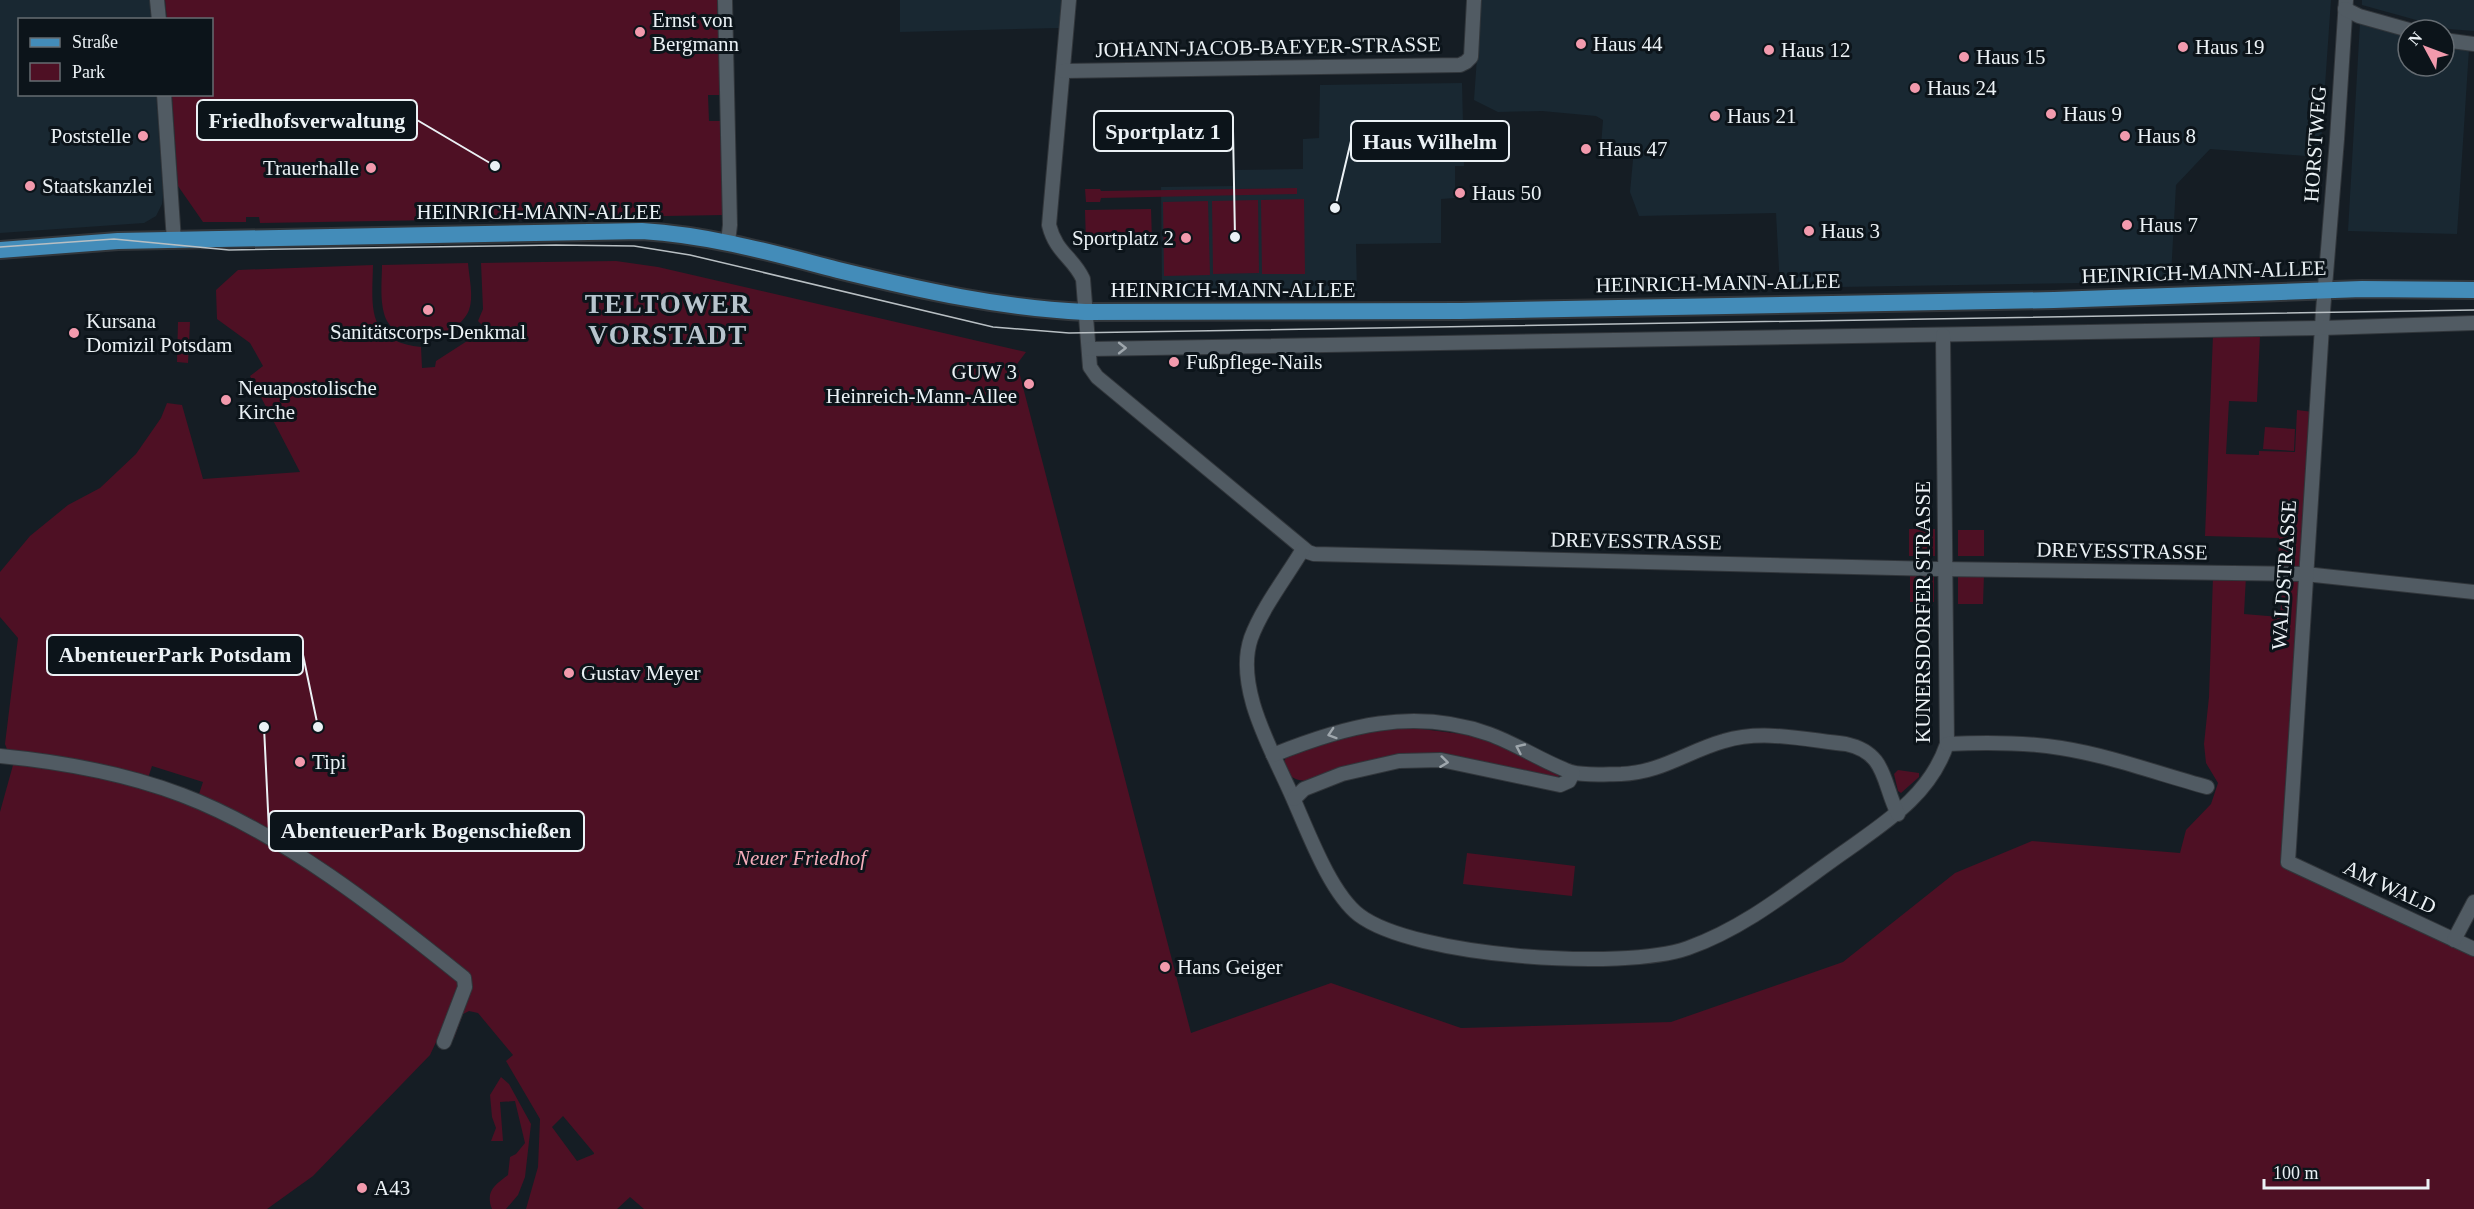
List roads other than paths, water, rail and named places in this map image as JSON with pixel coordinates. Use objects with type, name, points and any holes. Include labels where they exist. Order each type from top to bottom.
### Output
[{"type":"main road","name":"HEINRICH-MANN-ALLEE","points":[[0,250],[96,242],[605,230],[669,233],[728,242],[965,299],[1085,312],[1368,312],[2054,300],[2324,291],[2474,290]]},
{"type":"street","points":[[157,0],[159,18]]},
{"type":"street","points":[[725,0],[730,225],[728,242]]},
{"type":"street","name":"DREVESSTRASSE","points":[[1070,0],[1049,225],[1057,246],[1079,269],[1083,279],[1090,366],[1097,376],[1304,549],[1314,554],[1945,569],[2305,574],[2474,592]]},
{"type":"street","name":"JOHANN-JACOB-BAEYER-STRASSE","points":[[1063,71],[1460,65],[1471,57],[1474,0]]},
{"type":"street","points":[[2345,4],[2359,16],[2396,26]]},
{"type":"street","name":"HORSTWEG","points":[[2324,291],[2337,139],[2345,4]]},
{"type":"street","points":[[2456,42],[2474,44]]},
{"type":"street","points":[[164,96],[174,241]]},
{"type":"street","name":"WALDSTRASSE","points":[[2288,862],[2324,291]]},
{"type":"street","points":[[1089,349],[2322,328],[2474,323]]},
{"type":"street","name":"KUNERSDORFER STRASSE","points":[[1304,549],[1255,628],[1248,650],[1246,670],[1250,690],[1273,755],[1338,891],[1350,907],[1371,922],[1424,941],[1495,954],[1616,960],[1648,958],[1684,950],[1738,927],[1898,814],[1924,787],[1943,758],[1947,744],[1943,335]]},
{"type":"street","points":[[1273,755],[1344,730],[1387,721],[1412,719],[1439,722],[1488,734],[1573,773],[1639,773],[1658,769],[1726,740],[1754,736],[1846,744],[1869,753],[1879,764],[1898,814]]},
{"type":"street","points":[[1947,744],[2002,742],[2061,748],[2121,762],[2207,787]]},
{"type":"street","points":[[0,756],[117,774],[182,795],[227,815],[315,867],[412,936],[464,978],[465,987],[444,1042]]},
{"type":"street","points":[[1294,799],[1304,789],[1342,774],[1400,761],[1441,760],[1560,785],[1569,781],[1573,773]]},
{"type":"street","name":"AM WALD","points":[[2288,862],[2474,949]]},
{"type":"street","points":[[2454,940],[2474,902]]},
{"type":"tram line","points":[[0,247],[114,239],[229,250],[634,246],[690,255],[993,327],[1069,333],[2474,310]]},
{"type":"place","name":"Ernst von Bergmann","points":[[640,32]]},
{"type":"place","name":"Haus 44","points":[[1581,44]]},
{"type":"place","name":"Haus 19","points":[[2183,47]]},
{"type":"place","name":"Haus 12","points":[[1769,50]]},
{"type":"place","name":"Haus 15","points":[[1964,57]]},
{"type":"place","name":"Haus 24","points":[[1915,88]]},
{"type":"place","name":"Haus 9","points":[[2051,114]]},
{"type":"place","name":"Haus 21","points":[[1715,116]]},
{"type":"place","name":"Poststelle","points":[[143,136]]},
{"type":"place","name":"Haus 8","points":[[2125,136]]},
{"type":"place","name":"Haus 47","points":[[1586,149]]},
{"type":"place","name":"Friedhofsverwaltung","points":[[495,166]]},
{"type":"place","name":"Trauerhalle","points":[[371,168]]},
{"type":"place","name":"Staatskanzlei","points":[[30,186]]},
{"type":"place","name":"Haus 50","points":[[1460,193]]},
{"type":"place","name":"Haus Wilhelm","points":[[1335,208]]},
{"type":"place","name":"Haus 7","points":[[2127,225]]},
{"type":"place","name":"Haus 3","points":[[1809,231]]},
{"type":"place","name":"Sportplatz 1","points":[[1235,237]]},
{"type":"place","name":"Sportplatz 2","points":[[1186,238]]},
{"type":"place","name":"Sanitätscorps-Denkmal","points":[[428,310]]},
{"type":"place","name":"Kursana Domizil Potsdam","points":[[74,333]]},
{"type":"place","name":"Fußpflege-Nails","points":[[1174,362]]},
{"type":"place","name":"GUW 3 Heinreich-Mann-Allee","points":[[1029,384]]},
{"type":"place","name":"Neuapostolische Kirche","points":[[226,400]]},
{"type":"place","name":"Gustav Meyer","points":[[569,673]]},
{"type":"place","name":"AbenteuerPark Bogenschießen","points":[[264,727]]},
{"type":"place","name":"AbenteuerPark Potsdam","points":[[318,727]]},
{"type":"place","name":"Tipi","points":[[300,762]]},
{"type":"place","name":"Hans Geiger","points":[[1165,967]]},
{"type":"place","name":"A43","points":[[362,1188]]},
{"type":"district","name":"TELTOWER VORSTADT","points":[[668,320]]},
{"type":"park label","name":"Neuer Friedhof","points":[[801,858]]}]
